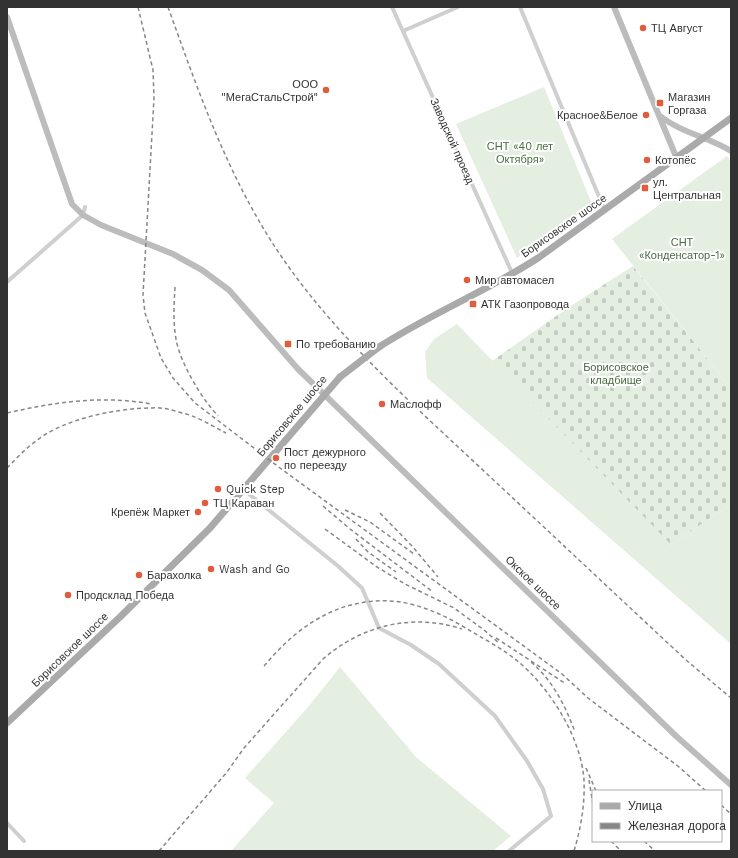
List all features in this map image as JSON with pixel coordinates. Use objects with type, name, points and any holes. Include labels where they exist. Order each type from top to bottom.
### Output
[{"type":"main road","name":"Борисовское шоссе","points":[[7,723],[120,617],[207,530],[244,490],[340,377],[379,347],[404,331],[513,275],[678,159],[731,118]]},
{"type":"street","name":"Заводской проезд","points":[[392,7],[513,275]]},
{"type":"street","points":[[403,31],[458,7]]},
{"type":"street","points":[[520,7],[605,211]]},
{"type":"street","points":[[614,7],[678,159]]},
{"type":"street","points":[[7,17],[69,197],[72,204],[83,215]]},
{"type":"street","points":[[659,115],[690,134],[717,142],[731,151]]},
{"type":"street","points":[[7,282],[83,215],[85,207]]},
{"type":"street","name":"Окское шоссе","points":[[83,215],[101,225],[173,254],[215,278],[243,305],[291,361],[324,394],[676,736],[731,785]]},
{"type":"street","points":[[244,490],[338,566],[362,588],[379,628],[411,645],[439,664],[476,698],[499,723],[527,761],[543,789],[551,816],[509,851]]},
{"type":"street","points":[[7,823],[24,841]]},
{"type":"green space","name":"СНТ «40 лет Октября»","points":[[544,87],[592,204],[517,258],[456,124]]},
{"type":"green space","name":"СНТ «Конденсатор-1»","points":[[727,156],[731,162],[731,388],[612,239]]},
{"type":"green space","name":"Борисовское кладбище","points":[[633,266],[731,388],[731,504],[671,545],[492,361],[569,307]]},
{"type":"green space","points":[[457,324],[671,545],[731,504],[731,644],[427,378],[425,352],[434,339]]},
{"type":"green space","points":[[340,667],[416,757],[511,836],[493,851],[231,851],[274,803],[245,778],[308,707]]},
{"type":"railway","points":[[138,7],[153,70],[154,98],[143,295],[145,313],[161,358],[173,378],[195,403],[280,468],[562,674],[588,698],[679,767],[705,790]]},
{"type":"railway","points":[[168,7],[188,63],[221,146],[247,200],[283,259],[331,321],[385,378],[686,660],[731,698]]},
{"type":"railway","points":[[175,287],[174,326],[178,349],[192,380],[218,416]]},
{"type":"railway","points":[[7,413],[79,401],[115,400],[151,404]]},
{"type":"railway","points":[[7,468],[32,444],[47,433],[91,416],[123,410],[156,408],[167,409],[193,416],[226,433]]},
{"type":"railway","points":[[323,506],[350,529],[433,592]]},
{"type":"railway","points":[[345,510],[370,522],[414,554]]},
{"type":"railway","points":[[380,513],[412,546],[438,577]]},
{"type":"railway","points":[[325,529],[377,567],[405,584],[454,608],[499,643]]},
{"type":"railway","points":[[356,539],[368,552],[396,572]]},
{"type":"railway","points":[[264,666],[285,643],[309,624],[322,616],[350,605],[380,601],[407,603],[433,611],[457,623],[504,651],[527,670],[551,697],[570,729],[577,746],[582,763],[584,798],[579,834],[574,851]]},
{"type":"railway","points":[[159,851],[227,772],[244,748],[323,659],[338,647],[371,630],[407,622],[444,624],[462,629]]},
{"type":"railway","points":[[496,638],[566,684]]},
{"type":"railway","points":[[531,662],[546,677],[558,694],[575,732]]},
{"type":"railway","points":[[586,768],[596,790]]},
{"type":"railway","points":[[589,780],[592,799]]},
{"type":"railway","points":[[722,806],[731,814]]},
{"type":"railway","points":[[612,842],[621,851]]},
{"type":"railway","points":[[645,842],[655,851]]},
{"type":"place","name":"ТЦ Август","points":[[643,28]]},
{"type":"place","name":"ООО \"МегаСтальСтрой\"","points":[[326,90]]},
{"type":"place","name":"Магазин Горгаза","points":[[660,103]]},
{"type":"place","name":"Красное&Белое","points":[[646,115]]},
{"type":"place","name":"Котопёс","points":[[647,160]]},
{"type":"place","name":"ул. Центральная","points":[[645,188]]},
{"type":"place","name":"Мир автомасел","points":[[467,280]]},
{"type":"place","name":"АТК Газопровода","points":[[473,304]]},
{"type":"place","name":"По требованию","points":[[288,344]]},
{"type":"place","name":"Маслофф","points":[[382,404]]},
{"type":"place","name":"Пост дежурного по переезду","points":[[276,458]]},
{"type":"place","name":"Quick Step","points":[[218,489]]},
{"type":"place","name":"ТЦ Караван","points":[[205,503]]},
{"type":"place","name":"Крепёж Маркет","points":[[198,512]]},
{"type":"place","name":"Wash and Go","points":[[211,569]]},
{"type":"place","name":"Барахолка","points":[[139,575]]},
{"type":"place","name":"Продсклад Победа","points":[[68,595]]}]
